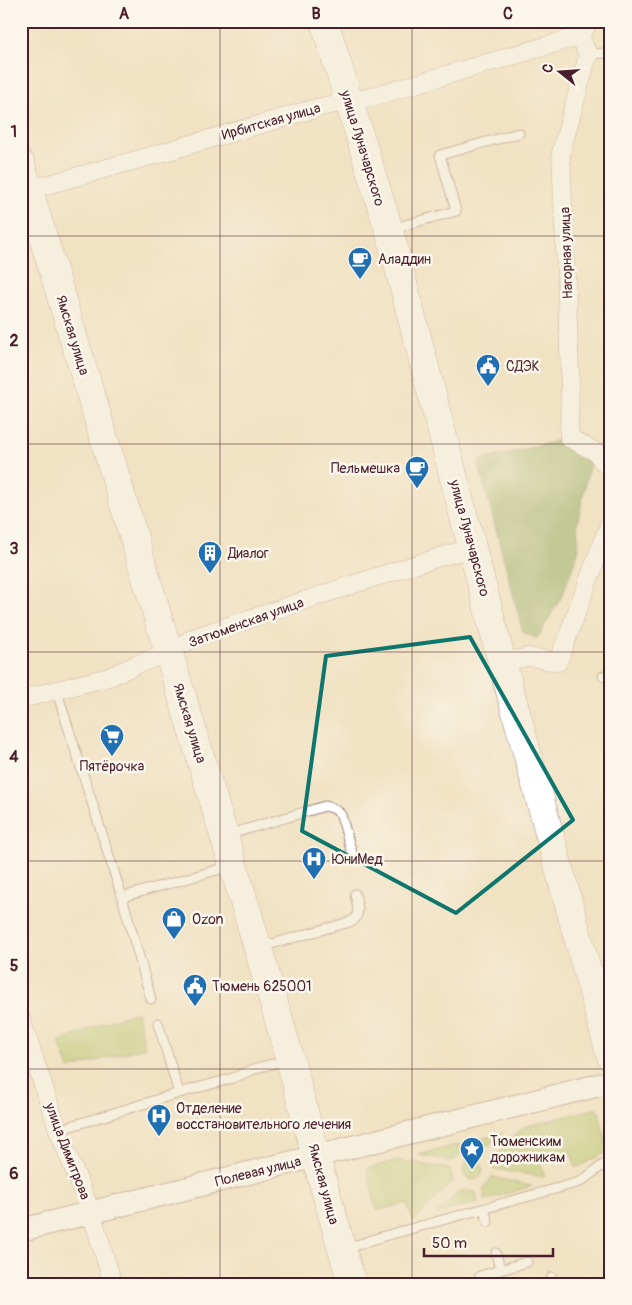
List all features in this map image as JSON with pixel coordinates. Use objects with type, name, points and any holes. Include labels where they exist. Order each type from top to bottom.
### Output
[{"type":"main road","name":"улица Луначарского","points":[[324,21],[389,230],[502,662],[599,972],[611,1057]]},
{"type":"main road","name":"Ямская улица","points":[[21,164],[25,190],[225,836],[290,1059],[352,1284]]},
{"type":"street","points":[[588,56],[580,36],[590,21]]},
{"type":"street","name":"Ирбитская улица","points":[[25,190],[320,107],[371,97],[580,36]]},
{"type":"street","name":"Нагорная улица","points":[[588,56],[561,152],[570,372],[569,438],[596,452],[611,472]]},
{"type":"street","points":[[502,662],[529,657],[563,663],[611,520]]},
{"type":"street","name":"Затюменская улица","points":[[21,699],[109,677],[169,652],[193,638],[428,560],[472,548]]},
{"type":"street","name":"улица Димитрова","points":[[21,1019],[58,1130],[91,1212],[113,1284]]},
{"type":"street","name":"Полевая улица","points":[[21,1230],[611,1082]]},
{"type":"lane","points":[[588,56],[611,52]]},
{"type":"lane","points":[[389,230],[456,211],[440,155],[519,133]]},
{"type":"lane","points":[[56,689],[122,897],[151,999]]},
{"type":"lane","points":[[225,836],[325,806],[336,810],[341,815],[354,860]]},
{"type":"lane","points":[[122,897],[233,865]]},
{"type":"lane","points":[[258,948],[353,921],[359,911],[355,894]]},
{"type":"lane","points":[[158,1023],[178,1093]]},
{"type":"lane","points":[[58,1130],[290,1059]]},
{"type":"lane","points":[[342,1250],[381,1237],[580,1182],[611,1159]]},
{"type":"lane","points":[[484,1208],[488,1222]]},
{"type":"lane","points":[[496,1253],[500,1270]]},
{"type":"lane","points":[[477,1284],[480,1276],[527,1262]]},
{"type":"highlighted area","points":[[470,637],[573,820],[456,913],[302,831],[326,656]]},
{"type":"green space","points":[[560,440],[573,455],[590,462],[577,525],[579,549],[563,594],[538,637],[535,638],[523,632],[478,461]]},
{"type":"green space","points":[[137,1012],[145,1047],[69,1069],[59,1042],[101,1024]]},
{"type":"green space","points":[[598,1108],[608,1151],[576,1168],[571,1153],[540,1163],[545,1177],[493,1169],[491,1161],[523,1127]]},
{"type":"green space","points":[[503,1133],[481,1151],[471,1149],[469,1142]]},
{"type":"green space","points":[[461,1144],[464,1151],[453,1161],[418,1155]]},
{"type":"green space","points":[[397,1160],[450,1169],[453,1181],[413,1222],[407,1203],[377,1211],[367,1169]]},
{"type":"green space","points":[[469,1160],[477,1160],[483,1166],[483,1174],[477,1180],[469,1180],[463,1174],[463,1166]]},
{"type":"green space","points":[[492,1177],[532,1186],[485,1200],[483,1189]]},
{"type":"green space","points":[[461,1190],[476,1192],[478,1202],[436,1214]]},
{"type":"place","name":"Аладдин","points":[[360,280]]},
{"type":"place","name":"СДЭК","points":[[488,387]]},
{"type":"place","name":"Пельмешка","points":[[417,489]]},
{"type":"place","name":"Диалог","points":[[210,574]]},
{"type":"place","name":"Пятёрочка","points":[[112,757]]},
{"type":"place","name":"ЮниМед","points":[[314,880]]},
{"type":"place","name":"Ozon","points":[[174,940]]},
{"type":"place","name":"Тюмень 625001","points":[[195,1007]]},
{"type":"place","name":"Отделение восстановительного лечения","points":[[159,1137]]},
{"type":"place","name":"Тюменским дорожникам","points":[[472,1170]]}]
